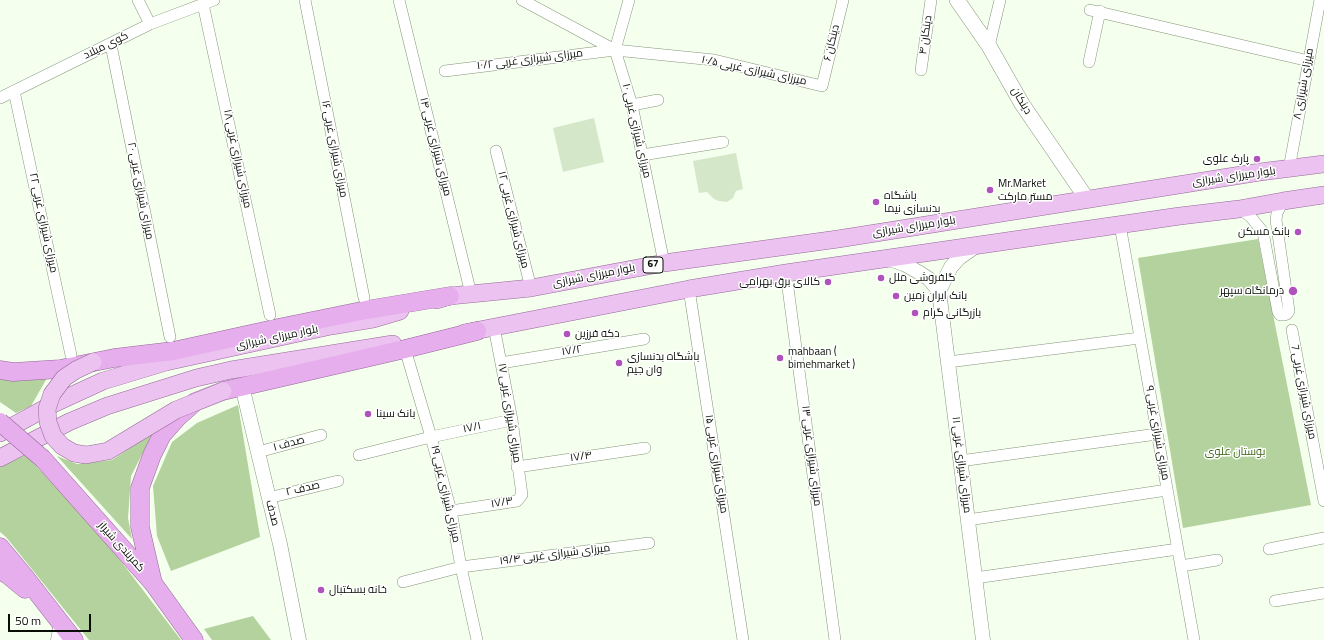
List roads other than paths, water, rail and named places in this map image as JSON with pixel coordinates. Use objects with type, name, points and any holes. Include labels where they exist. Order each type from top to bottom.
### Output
[{"type":"highway","points":[[0,370],[13,372],[60,369],[114,358],[173,351],[366,310],[450,296]]},
{"type":"highway","points":[[153,584],[140,527],[140,488],[152,455],[162,435],[177,418],[195,402],[223,391],[242,386],[486,329]]},
{"type":"highway","name":"کمربندی شیراز","points":[[0,422],[43,459],[153,584],[194,640]]},
{"type":"highway","points":[[0,547],[25,577],[57,625]]},
{"type":"highway","points":[[0,570],[8,575],[57,625],[74,640]]},
{"type":"main road","name":"دینکان","points":[[957,0],[989,46],[1022,104],[1087,199]]},
{"type":"main road","name":"بلوار میرزای شیرازی","points":[[0,433],[53,404],[103,381],[159,364],[331,326],[373,319],[450,296],[531,288],[664,263],[838,239],[1087,199],[1324,164]]},
{"type":"main road","name":"بلوار میرزای شیرازی","points":[[0,458],[63,426],[107,406],[196,378],[231,370],[486,329],[689,289],[786,273],[1180,216],[1238,209],[1324,195]]},
{"type":"main road","points":[[93,362],[76,370],[64,378],[52,394],[47,409],[47,416],[53,436],[62,446],[74,453],[86,455],[108,451],[176,410],[223,391]]},
{"type":"street","points":[[138,0],[150,24]]},
{"type":"street","name":"۱۶ میرزای شیرازی غربی","points":[[304,0],[364,298]]},
{"type":"street","name":"۱۴ میرزای شیرازی غربی","points":[[399,0],[471,294]]},
{"type":"street","points":[[522,0],[615,50],[629,0]]},
{"type":"street","name":"دینکان ۶","points":[[822,86],[843,0]]},
{"type":"street","name":"دینکان ۴","points":[[921,70],[931,0]]},
{"type":"street","points":[[989,46],[1000,0]]},
{"type":"street","name":"۸ میرزای شیرازی","points":[[1289,169],[1320,0]]},
{"type":"street","name":"کوی میلاد","points":[[0,98],[150,24],[209,2]]},
{"type":"street","name":"۱۸ میرزای شیرازی غربی","points":[[209,2],[270,315]]},
{"type":"street","points":[[1089,62],[1095,10],[1309,61]]},
{"type":"street","name":"۲۰ میرزای شیرازی غربی","points":[[111,44],[170,337]]},
{"type":"street","name":"۱۰/۲ میرزای شیرازی غربی","points":[[445,71],[615,50]]},
{"type":"street","name":"۱۰/۵ میرزای شیرازی غربی","points":[[615,50],[714,60],[822,86]]},
{"type":"street","name":"۱۰ میرزای شیرازی غربی","points":[[615,50],[632,105],[664,263]]},
{"type":"street","name":"۲۲ میرزای شیرازی غربی","points":[[14,91],[71,355]]},
{"type":"street","points":[[632,105],[658,100]]},
{"type":"street","points":[[642,155],[723,142]]},
{"type":"street","name":"۱۲ میرزای شیرازی غربی","points":[[496,152],[531,288]]},
{"type":"street","points":[[1238,209],[1250,216],[1263,232],[1278,312],[1280,315],[1284,315],[1289,311],[1276,220],[1277,213],[1283,201]]},
{"type":"street","name":"میرزای شیرازی غربی ۹","points":[[1120,225],[1194,640]]},
{"type":"street","points":[[889,259],[904,264],[920,273],[929,279],[939,291],[951,268],[959,258],[976,246]]},
{"type":"street","name":"۱۳ میرزای شیرازی غربی","points":[[786,273],[835,640]]},
{"type":"street","name":"۱۵ میرزای شیرازی غربی","points":[[689,289],[744,640]]},
{"type":"street","name":"میرزای شیرازی غربی ۱۱","points":[[939,291],[983,640]]},
{"type":"street","name":"۱۷ میرزای شیرازی غربی","points":[[486,329],[501,363],[512,420],[522,495],[520,499]]},
{"type":"street","name":"میرزای شیرازی غربی 7","points":[[1292,330],[1324,501]]},
{"type":"street","points":[[948,362],[1140,338]]},
{"type":"street","name":"۱۷/۲","points":[[501,363],[644,339]]},
{"type":"street","name":"۱۹ میرزای شیرازی غربی","points":[[405,349],[451,511],[461,567],[477,640]]},
{"type":"street","name":"صدف","points":[[242,386],[280,544],[299,640]]},
{"type":"street","name":"۱۷/۱","points":[[359,455],[431,437],[512,420]]},
{"type":"street","points":[[960,461],[1157,434]]},
{"type":"street","name":"۱ صدف","points":[[258,452],[320,435]]},
{"type":"street","name":"۱۷/۴","points":[[518,466],[645,448]]},
{"type":"street","name":"۲ صدف","points":[[268,498],[338,481]]},
{"type":"street","points":[[968,520],[1168,490]]},
{"type":"street","name":"۱۷/۳","points":[[451,511],[518,501],[520,499]]},
{"type":"street","points":[[1269,549],[1324,538]]},
{"type":"street","name":"۱۹/۴ میرزای شیرازی غربی","points":[[403,582],[461,567],[649,543]]},
{"type":"street","points":[[975,578],[1178,549]]},
{"type":"street","points":[[1181,566],[1217,560]]},
{"type":"street","points":[[1275,601],[1324,593]]},
{"type":"place","name":"پارک علوی","points":[[1257,159]]},
{"type":"place","name":"Mr.Market مستر مارکت","points":[[990,190]]},
{"type":"place","name":"باشگاه بدنسازی نیما","points":[[876,202]]},
{"type":"place","name":"بانک مسکن","points":[[1298,232]]},
{"type":"place","name":"گلفروشی ملل","points":[[881,278]]},
{"type":"place","name":"کالای برق بهرامی","points":[[828,282]]},
{"type":"place","name":"درمانگاه سپهر","points":[[1293,291]]},
{"type":"place","name":"بانک ایران زمین","points":[[896,296]]},
{"type":"place","name":"بازرگانی گرام","points":[[915,313]]},
{"type":"place","name":"دکه فرزین","points":[[567,334]]},
{"type":"place","name":"mahbaan ( bimehmarket )","points":[[780,358]]},
{"type":"place","name":"باشگاه بدنسازی وان جیم","points":[[619,363]]},
{"type":"place","name":"بانک سینا","points":[[368,414]]},
{"type":"place","name":"خانه بسکتبال","points":[[321,590]]},
{"type":"park label","name":"بوستان علوی","points":[[1235,452]]}]
